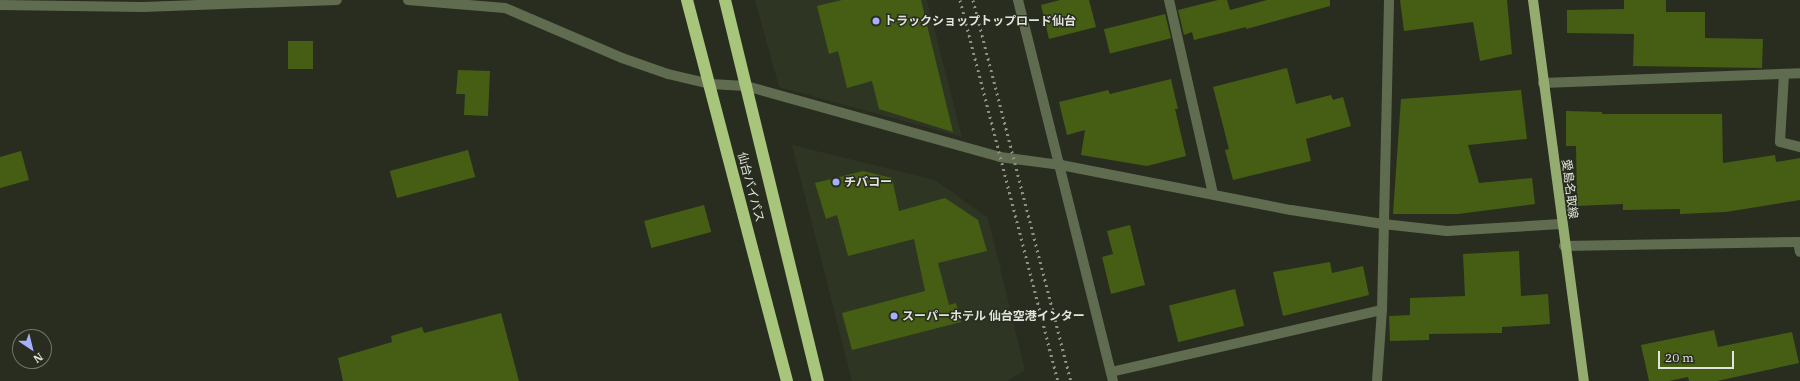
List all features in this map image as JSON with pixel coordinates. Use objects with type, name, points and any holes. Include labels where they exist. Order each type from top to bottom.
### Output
[{"type":"highway","name":"仙台バイパス","points":[[687,0],[787,381]]},
{"type":"highway","name":"仙台バイパス","points":[[725,0],[818,381]]},
{"type":"main road","name":"愛島名取線","points":[[1533,0],[1561,224],[1584,381]]},
{"type":"street","points":[[0,5],[143,7],[337,0]]},
{"type":"street","points":[[408,0],[505,8],[622,58],[668,74],[710,84],[746,86],[979,152],[1061,165],[1291,210],[1383,224],[1447,231],[1561,224]]},
{"type":"street","points":[[1018,0],[1061,165],[1112,376],[1382,310]]},
{"type":"street","points":[[1169,0],[1213,194]]},
{"type":"street","points":[[1377,381],[1382,310],[1389,0]]},
{"type":"street","points":[[1543,83],[1800,73]]},
{"type":"street","points":[[1784,74],[1780,142],[1800,148]]},
{"type":"street","points":[[1564,246],[1798,242],[1800,252]]},
{"type":"shaded area","points":[[755,0],[927,0],[962,137],[779,87]]},
{"type":"shaded area","points":[[792,145],[935,180],[988,218],[1025,370],[1007,381],[852,381]]},
{"type":"building","points":[[842,0],[921,0],[953,132],[879,109],[872,81],[847,88],[838,51],[829,54],[817,6]]},
{"type":"building","points":[[1060,0],[1089,0],[1096,27],[1049,39],[1041,5]]},
{"type":"building","points":[[1218,0],[1227,0],[1230,10],[1267,0],[1330,0],[1330,6],[1246,29],[1246,27],[1194,40],[1192,32],[1184,35],[1178,10]]},
{"type":"building","points":[[1400,0],[1507,0],[1512,54],[1480,61],[1473,22],[1404,31]]},
{"type":"building","points":[[1624,0],[1666,0],[1666,12],[1705,12],[1705,38],[1763,39],[1762,68],[1633,66],[1634,34],[1567,33],[1567,10],[1624,9]]},
{"type":"building","points":[[1165,14],[1171,38],[1110,53],[1104,29]]},
{"type":"building","points":[[288,41],[313,41],[313,69],[288,69]]},
{"type":"building","points":[[1287,68],[1296,104],[1331,95],[1333,100],[1343,97],[1351,126],[1306,139],[1311,161],[1233,180],[1225,150],[1229,149],[1213,87]]},
{"type":"building","points":[[458,70],[490,71],[488,116],[464,115],[465,94],[456,94]]},
{"type":"building","points":[[1171,79],[1178,109],[1175,109],[1186,156],[1147,166],[1081,155],[1085,130],[1067,135],[1059,102],[1108,90],[1110,94]]},
{"type":"building","points":[[1521,90],[1527,139],[1468,145],[1479,183],[1532,178],[1535,204],[1458,214],[1393,214],[1401,99]]},
{"type":"building","points":[[1566,111],[1602,112],[1602,114],[1722,114],[1723,163],[1775,155],[1776,162],[1800,158],[1800,200],[1726,212],[1680,214],[1680,209],[1623,210],[1623,204],[1577,206],[1576,146],[1566,146]]},
{"type":"building","points":[[468,150],[475,177],[397,198],[390,171]]},
{"type":"building","points":[[21,151],[29,180],[0,188],[0,157]]},
{"type":"building","points":[[863,171],[892,178],[899,211],[945,198],[978,220],[987,251],[938,263],[949,305],[956,303],[961,322],[852,350],[842,313],[925,291],[914,239],[848,256],[837,215],[826,219],[815,183]]},
{"type":"building","points":[[704,205],[711,232],[651,248],[644,221]]},
{"type":"building","points":[[1130,225],[1145,285],[1111,294],[1102,257],[1113,254],[1107,231]]},
{"type":"building","points":[[1519,251],[1521,296],[1548,294],[1550,324],[1502,327],[1502,333],[1429,334],[1429,340],[1390,341],[1389,316],[1410,315],[1410,298],[1465,296],[1463,254]]},
{"type":"building","points":[[1330,262],[1332,273],[1363,266],[1369,295],[1283,316],[1273,272]]},
{"type":"building","points":[[1235,289],[1244,326],[1178,342],[1169,305]]},
{"type":"building","points":[[501,313],[519,381],[343,381],[338,358],[392,342],[391,336],[422,327],[424,333]]},
{"type":"building","points":[[1714,330],[1718,347],[1792,332],[1799,363],[1717,381],[1689,381],[1688,377],[1669,381],[1649,381],[1641,345]]},
{"type":"railway","points":[[960,0],[1058,381]]},
{"type":"railway","points":[[973,0],[1071,381]]},
{"type":"place","name":"トラックショップトップロード仙台","points":[[876,21]]},
{"type":"place","name":"チバコー","points":[[836,182]]},
{"type":"place","name":"スーパーホテル 仙台空港インター","points":[[894,316]]}]
